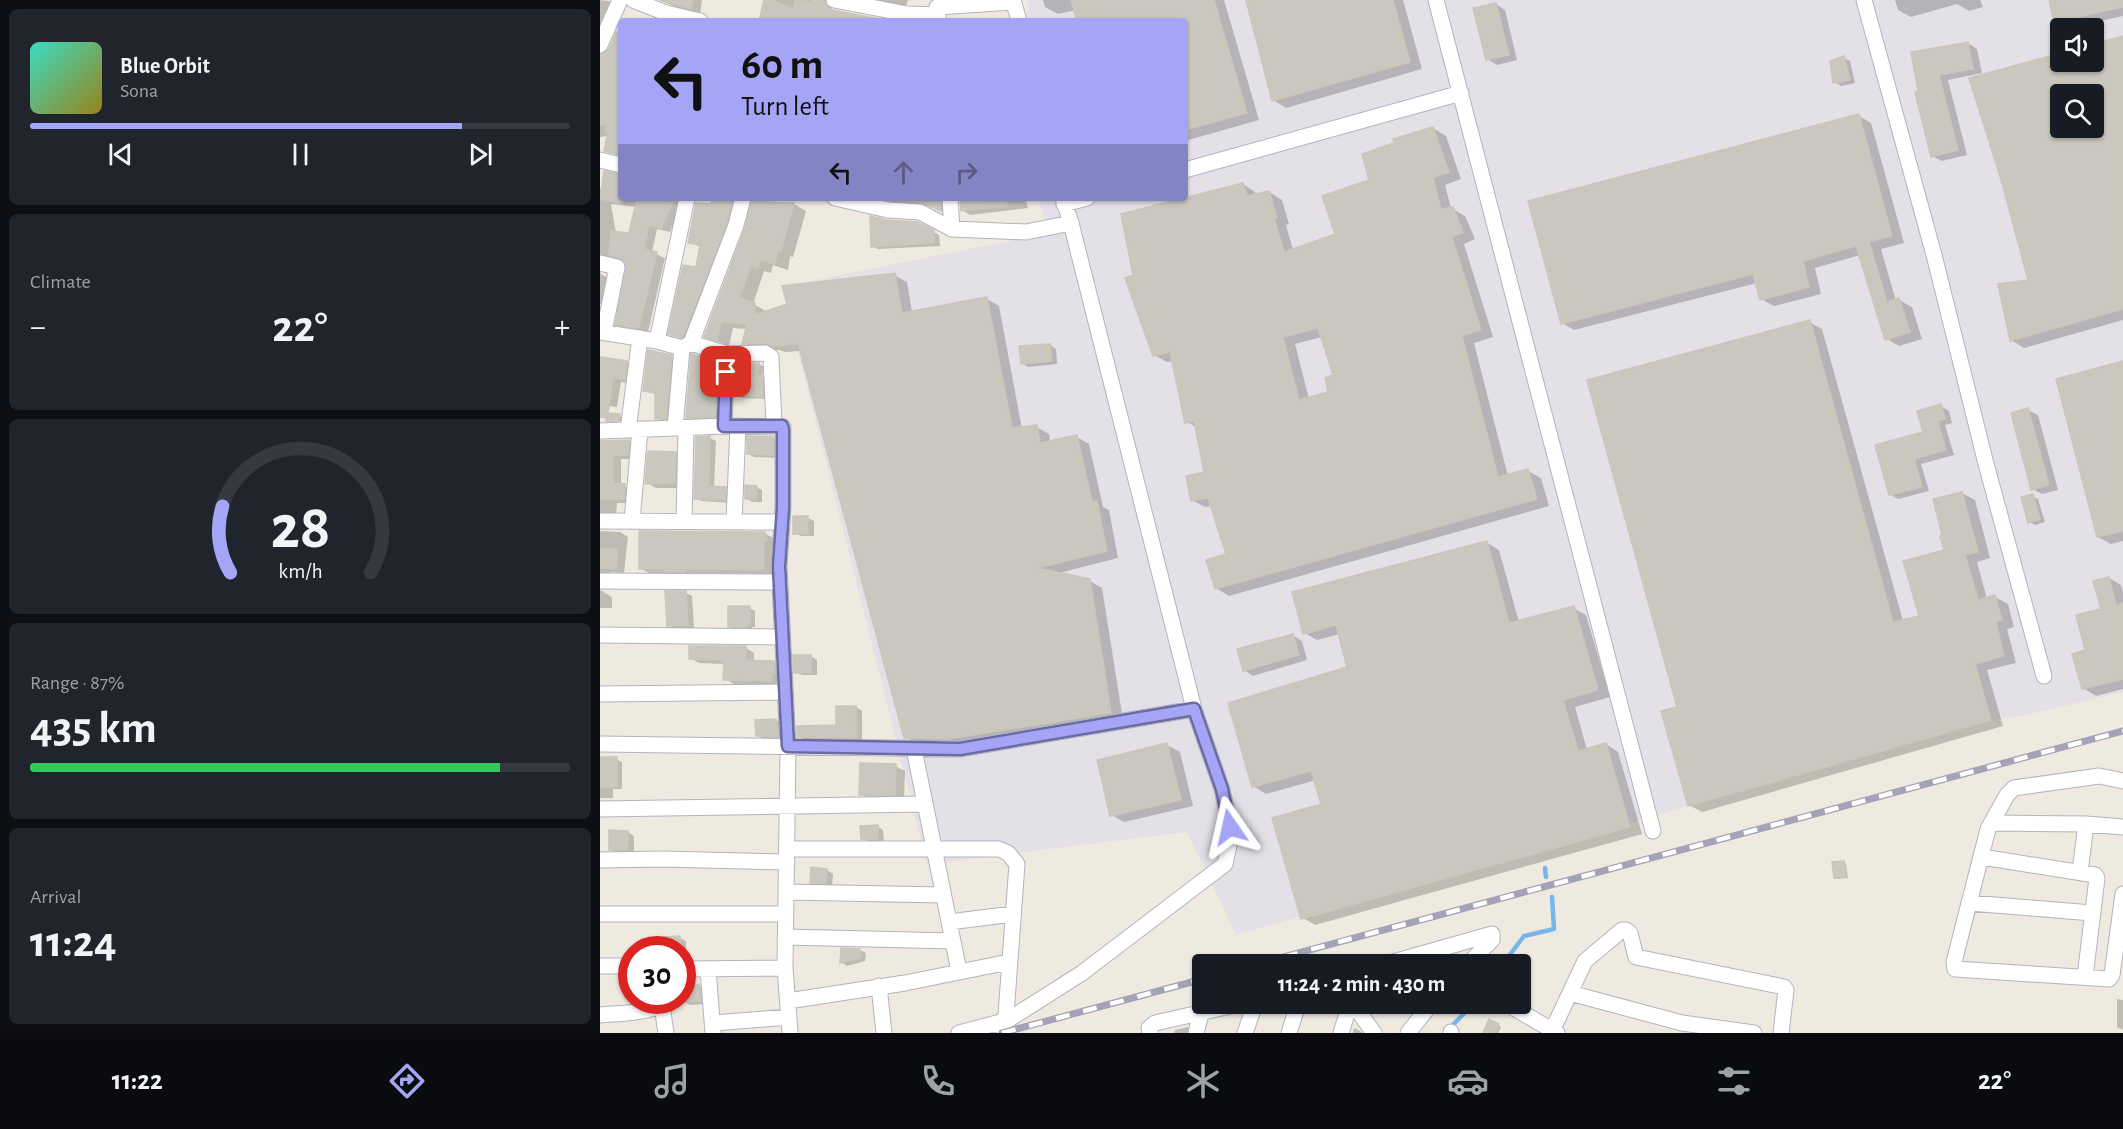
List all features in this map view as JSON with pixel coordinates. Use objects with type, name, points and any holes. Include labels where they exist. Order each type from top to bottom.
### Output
[{"type":"street","points":[[600,45],[620,0]]},
{"type":"street","points":[[633,0],[665,17]]},
{"type":"street","points":[[834,0],[938,18],[937,7],[1013,1],[1018,18]]},
{"type":"street","points":[[1436,0],[1653,831]]},
{"type":"street","points":[[1864,0],[1934,255],[1986,464],[2044,676]]},
{"type":"street","points":[[1188,169],[1461,93]]},
{"type":"street","points":[[600,160],[618,164]]},
{"type":"street","points":[[657,341],[686,201]]},
{"type":"street","points":[[684,521],[681,428],[687,345],[736,225],[742,201]]},
{"type":"street","points":[[848,201],[888,210],[920,212],[952,229],[1026,232],[1071,223]]},
{"type":"street","points":[[950,201],[952,229]]},
{"type":"street","points":[[959,1033],[997,1029],[1082,974],[1225,864],[1229,845],[1230,827],[1222,789],[1194,709],[1071,223],[1063,201]]},
{"type":"street","points":[[600,263],[617,267],[602,332],[687,345],[727,354],[765,353],[771,357],[774,426]]},
{"type":"street","points":[[632,521],[634,430],[640,338]]},
{"type":"street","points":[[727,354],[734,522]]},
{"type":"street","points":[[600,431],[731,426],[782,426],[783,429],[784,497],[779,548],[788,746],[785,968],[790,1033]]},
{"type":"street","points":[[600,521],[782,522]]},
{"type":"street","points":[[600,582],[780,582]]},
{"type":"street","points":[[600,635],[782,637]]},
{"type":"street","points":[[600,694],[784,692]]},
{"type":"street","points":[[600,744],[960,749],[1194,709]]},
{"type":"street","points":[[914,749],[958,971]]},
{"type":"street","points":[[2123,781],[2099,776],[2014,788],[2007,795],[1988,829],[1954,962],[1955,969],[2109,979],[2112,977],[2123,894]]},
{"type":"street","points":[[600,809],[925,804]]},
{"type":"street","points":[[1992,823],[2086,824],[2123,827]]},
{"type":"street","points":[[2080,872],[2086,824]]},
{"type":"street","points":[[600,860],[999,849],[1008,853],[1017,864],[1009,962],[997,1029]]},
{"type":"street","points":[[1982,857],[2094,874],[2097,878],[2085,977]]},
{"type":"street","points":[[786,892],[943,895]]},
{"type":"street","points":[[1970,903],[2092,913]]},
{"type":"street","points":[[600,914],[785,914]]},
{"type":"street","points":[[949,922],[1013,914]]},
{"type":"street","points":[[1523,1014],[1553,1032],[1585,961],[1622,930],[1626,930],[1630,933],[1636,957],[1781,985],[1786,990],[1781,1033]]},
{"type":"street","points":[[1421,954],[1492,934],[1492,940],[1477,954]]},
{"type":"street","points":[[785,937],[952,941]]},
{"type":"street","points":[[708,969],[713,1028],[879,986],[1009,962]]},
{"type":"street","points":[[600,966],[618,966]]},
{"type":"street","points":[[696,971],[785,968]]},
{"type":"street","points":[[879,986],[884,1033]]},
{"type":"street","points":[[1570,993],[1682,1023],[1754,1033]]},
{"type":"street","points":[[600,1015],[618,1014]]},
{"type":"street","points":[[666,1014],[666,1033]]},
{"type":"street","points":[[1150,1033],[1149,1028],[1155,1023],[1201,1014],[1196,1033]]},
{"type":"street","points":[[1245,1033],[1252,1014]]},
{"type":"street","points":[[1290,1033],[1295,1014]]},
{"type":"street","points":[[1341,1033],[1348,1014]]},
{"type":"street","points":[[1360,1014],[1374,1033]]},
{"type":"street","points":[[1408,1033],[1423,1014]]},
{"type":"shaded area","points":[[1027,0],[2123,0],[2123,692],[2022,716],[1991,720],[1236,935],[1187,832],[927,864],[782,287],[1047,233],[1040,201],[1188,201],[1188,18],[1010,18],[1030,11]]},
{"type":"building","points":[[660,0],[693,0],[691,9]]},
{"type":"building","points":[[764,0],[772,0],[793,9],[795,0],[812,2],[812,0],[824,0],[827,7],[832,10],[874,18],[760,18]]},
{"type":"building","points":[[1071,0],[1214,0],[1247,113],[1188,129],[1188,18],[1076,18]]},
{"type":"building","points":[[1246,0],[1393,0],[1410,62],[1272,101]]},
{"type":"building","points":[[2049,0],[2123,0],[2123,7],[2072,18],[2053,18]]},
{"type":"building","points":[[1496,3],[1509,55],[1486,60],[1473,8]]},
{"type":"building","points":[[616,32],[618,32],[618,154],[604,151],[608,131],[605,131],[606,124],[600,125],[600,55],[609,49]]},
{"type":"building","points":[[2123,36],[2123,309],[2010,341],[1998,284],[2028,280],[2002,183],[1969,78],[2050,56],[2050,72],[2104,72],[2104,41]]},
{"type":"building","points":[[1968,42],[1973,69],[1939,75],[1958,150],[1931,157],[1915,92],[1918,91],[1911,52]]},
{"type":"building","points":[[1844,56],[1850,80],[1833,83],[1830,61]]},
{"type":"building","points":[[1859,114],[1892,236],[1869,242],[1887,302],[1899,298],[1910,332],[1885,340],[1856,246],[1803,261],[1809,287],[1760,300],[1753,274],[1561,324],[1528,201]]},
{"type":"building","points":[[1433,127],[1449,172],[1433,178],[1441,209],[1453,207],[1463,232],[1452,237],[1481,330],[1462,336],[1498,477],[1528,469],[1537,499],[1215,589],[1206,560],[1226,554],[1208,498],[1191,501],[1186,476],[1204,472],[1194,421],[1185,423],[1170,352],[1153,356],[1125,278],[1133,275],[1121,214],[1172,201],[1188,201],[1188,197],[1243,183],[1247,196],[1269,191],[1284,252],[1335,234],[1322,196],[1369,180],[1362,154],[1394,143],[1393,139]],"holes":[[[1318,328],[1333,375],[1325,378],[1328,392],[1299,400],[1283,337]]]},
{"type":"building","points":[[604,171],[618,173],[618,201],[621,203],[600,199]]},
{"type":"building","points":[[636,201],[674,201],[661,228],[649,225],[644,249],[657,252],[639,328],[615,325],[626,265],[623,259],[609,255],[611,231],[629,233]]},
{"type":"building","points":[[712,201],[733,201],[727,222],[681,338],[668,334],[683,265],[696,267],[700,245],[688,243],[696,203],[711,204]]},
{"type":"building","points":[[751,201],[794,203],[781,251],[778,250],[775,264],[761,260],[758,268],[751,265],[740,298],[755,303],[755,315],[787,304],[782,286],[895,273],[902,313],[987,297],[1012,428],[1037,425],[1040,443],[1077,435],[1092,502],[1097,501],[1107,551],[1037,568],[1090,579],[1111,713],[948,739],[904,738],[798,344],[772,346],[765,343],[742,344],[747,324],[721,322],[717,341],[704,337],[745,228]]},
{"type":"building","points":[[910,201],[940,201],[941,211],[921,202]]},
{"type":"building","points":[[960,201],[1007,201],[1007,206],[961,211]]},
{"type":"building","points":[[870,216],[887,220],[917,222],[934,230],[934,243],[871,247]]},
{"type":"building","points":[[1810,320],[1893,622],[1919,616],[1903,561],[1944,550],[1933,499],[1962,492],[1978,552],[1965,555],[1978,600],[1995,595],[2002,620],[1996,622],[2004,656],[1975,664],[1991,720],[1688,806],[1661,711],[1677,707],[1587,380]]},
{"type":"building","points":[[1050,344],[1052,361],[1021,364],[1019,346]]},
{"type":"building","points":[[648,350],[672,355],[666,419],[655,419],[655,393],[643,391]]},
{"type":"building","points":[[691,354],[707,358],[705,380],[716,381],[715,417],[686,418]]},
{"type":"building","points":[[600,357],[627,361],[625,380],[613,378],[608,413],[620,414],[619,420],[606,421],[606,418],[600,417]]},
{"type":"building","points":[[2123,361],[2123,531],[2097,537],[2056,379]]},
{"type":"building","points":[[759,363],[757,375],[762,375],[763,397],[735,396],[736,364]]},
{"type":"building","points":[[1941,404],[1945,419],[1938,421],[1946,450],[1914,459],[1922,487],[1889,495],[1875,445],[1923,432],[1917,411]]},
{"type":"building","points":[[2028,408],[2049,485],[2031,490],[2011,413]]},
{"type":"building","points":[[710,436],[709,486],[726,487],[725,500],[694,499],[696,437]]},
{"type":"building","points":[[747,436],[773,437],[773,455],[747,454]]},
{"type":"building","points":[[629,440],[628,455],[613,455],[613,483],[625,484],[624,499],[600,499],[600,441]]},
{"type":"building","points":[[648,451],[676,452],[675,483],[645,484]]},
{"type":"building","points":[[745,485],[757,486],[756,500],[745,499]]},
{"type":"building","points":[[2033,494],[2040,519],[2028,523],[2021,497]]},
{"type":"building","points":[[793,516],[808,516],[808,534],[793,534]]},
{"type":"building","points":[[639,531],[765,532],[767,541],[764,541],[764,570],[685,569],[685,572],[664,572],[664,569],[639,569]]},
{"type":"building","points":[[1487,541],[1509,623],[1574,606],[1598,690],[1563,700],[1578,751],[1606,743],[1630,827],[1301,919],[1272,818],[1321,804],[1311,771],[1252,787],[1228,703],[1347,667],[1336,625],[1303,634],[1292,592]]},
{"type":"building","points":[[600,549],[618,549],[616,569],[600,568]]},
{"type":"building","points":[[2109,577],[2116,605],[2123,603],[2123,679],[2082,689],[2072,654],[2085,650],[2076,615],[2101,609],[2093,581]]},
{"type":"building","points":[[665,591],[686,591],[688,625],[667,626]]},
{"type":"building","points":[[728,606],[750,606],[750,625],[728,627]]},
{"type":"building","points":[[1293,634],[1299,655],[1243,671],[1237,649]]},
{"type":"building","points":[[689,646],[746,646],[746,660],[774,661],[775,673],[772,673],[772,681],[723,680],[724,660],[689,659]]},
{"type":"building","points":[[793,655],[811,655],[811,673],[794,673]]},
{"type":"building","points":[[836,706],[856,706],[857,738],[797,737],[797,726],[836,725]]},
{"type":"building","points":[[776,719],[778,737],[756,736],[755,720]]},
{"type":"building","points":[[1167,743],[1181,800],[1110,816],[1097,760]]},
{"type":"building","points":[[600,757],[617,757],[617,787],[600,787]]},
{"type":"building","points":[[860,763],[896,764],[895,795],[859,795]]},
{"type":"building","points":[[878,825],[878,839],[861,839],[860,826]]},
{"type":"building","points":[[609,830],[628,831],[628,850],[609,850]]},
{"type":"building","points":[[1844,861],[1846,877],[1834,878],[1832,862]]},
{"type":"building","points":[[811,867],[827,869],[826,883],[810,883]]},
{"type":"building","points":[[841,948],[860,949],[860,958],[840,963]]},
{"type":"building","points":[[699,984],[701,1001],[696,1001],[696,985]]},
{"type":"building","points":[[1489,1019],[1499,1024],[1495,1033],[1483,1033]]},
{"type":"waterway","points":[[1545,868],[1546,877]]},
{"type":"waterway","points":[[1510,954],[1524,936],[1554,929],[1552,897]]},
{"type":"waterway","points":[[1450,1028],[1463,1014]]},
{"type":"railway","points":[[1294,954],[2123,731]]},
{"type":"railway","points":[[1002,1033],[1192,982]]},
{"type":"route","points":[[726,372],[724,426],[783,427],[783,508],[779,566],[788,746],[960,749],[1194,709],[1216,766],[1230,827]]}]
